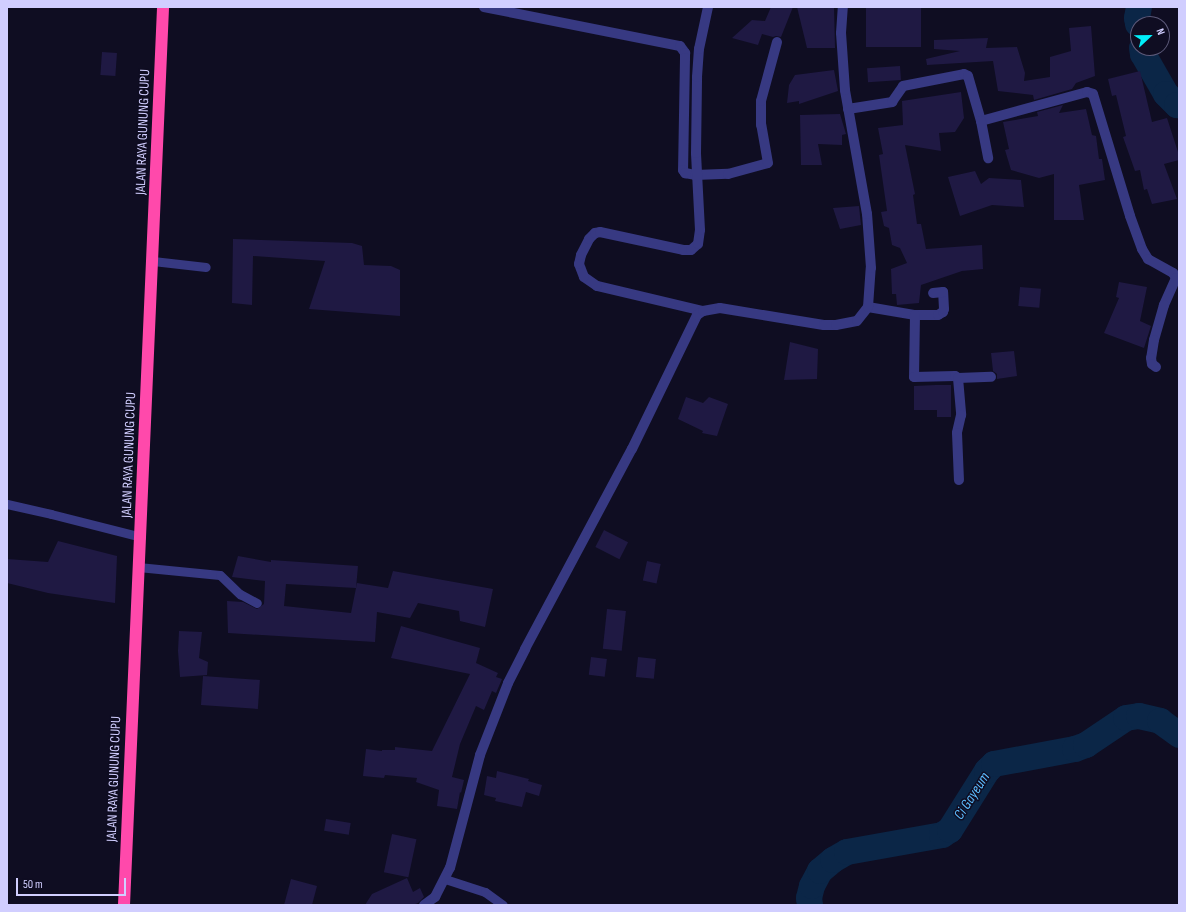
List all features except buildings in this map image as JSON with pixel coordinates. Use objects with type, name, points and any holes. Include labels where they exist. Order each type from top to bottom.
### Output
[{"type":"highway","name":"JALAN RAYA GUNUNG CUPU","points":[[124,905],[163,7]]},
{"type":"street","points":[[484,7],[680,46],[685,53],[683,167],[684,172],[693,175],[728,174],[768,163],[761,125],[761,101],[777,42]]},
{"type":"street","points":[[708,7],[699,49],[696,78],[696,153],[693,175],[700,230],[698,244],[695,248],[683,250],[600,232],[595,233],[589,239],[581,255],[579,264],[584,277],[597,286],[703,311],[720,308],[824,325],[836,325],[857,321],[868,307],[872,268],[867,214],[848,109],[841,32],[843,7]]},
{"type":"street","points":[[848,109],[892,102],[903,86],[964,74],[968,76],[981,121],[988,158]]},
{"type":"street","points":[[981,121],[1087,92],[1093,94],[1130,216],[1142,249],[1148,259],[1173,273],[1176,278],[1164,306],[1151,358],[1152,364],[1156,368]]},
{"type":"street","points":[[868,307],[915,315],[933,316],[943,312],[943,292],[933,293]]},
{"type":"street","points":[[426,904],[435,897],[450,868],[480,755],[505,690],[525,649],[632,449],[693,322],[697,315],[703,311]]},
{"type":"street","points":[[915,315],[914,377],[991,377]]},
{"type":"street","points":[[958,378],[961,415],[957,433],[959,480]]},
{"type":"lane","points":[[153,260],[206,267]]},
{"type":"lane","points":[[7,504],[141,537]]},
{"type":"lane","points":[[138,567],[220,575],[240,594],[257,602]]},
{"type":"lane","points":[[445,879],[485,892],[503,905]]},
{"type":"waterway","name":"Ci Gayeum","points":[[1137,16],[1139,7]]},
{"type":"waterway","name":"Ci Gayeum","points":[[1144,56],[1166,94],[1177,105],[1179,105]]},
{"type":"waterway","name":"Ci Gayeum","points":[[810,905],[809,898],[812,886],[820,871],[833,860],[847,852],[942,835],[950,830],[987,771],[994,764],[1075,749],[1086,745],[1126,718],[1139,716],[1160,721],[1179,735]]}]
